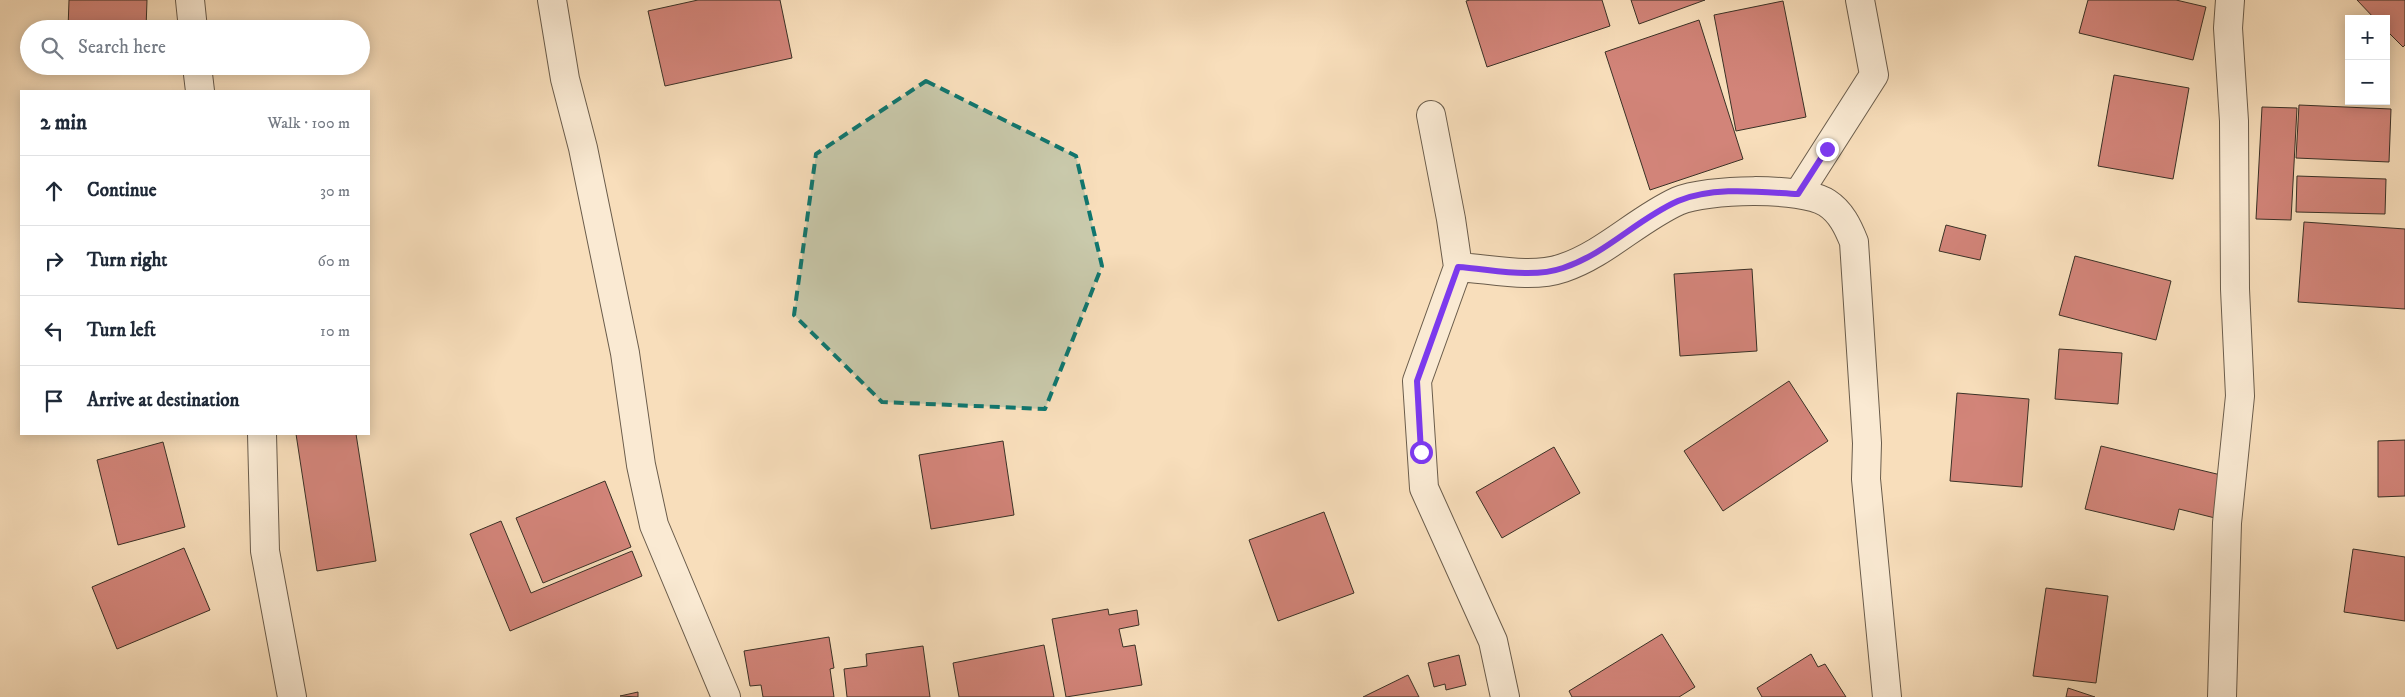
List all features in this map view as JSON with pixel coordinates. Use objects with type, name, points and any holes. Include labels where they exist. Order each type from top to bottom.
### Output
[{"type":"street","points":[[190,0],[192,20]]},
{"type":"street","points":[[552,0],[565,79],[583,148],[625,353],[641,465],[654,525],[726,697]]},
{"type":"street","points":[[1798,194],[1874,75],[1860,0]]},
{"type":"street","points":[[2222,697],[2226,522],[2240,396],[2235,289],[2234,121],[2228,28],[2230,0]]},
{"type":"street","points":[[197,75],[200,90]]},
{"type":"street","points":[[1431,115],[1451,219],[1458,267],[1417,381],[1424,488],[1493,641],[1504,697]]},
{"type":"street","points":[[1458,267],[1536,273],[1563,268],[1608,245],[1678,201],[1697,196],[1732,192],[1798,194],[1826,202],[1839,213],[1854,242],[1866,443],[1866,479],[1887,697]]},
{"type":"street","points":[[262,435],[265,551],[292,697]]},
{"type":"highlighted area","points":[[926,81],[1076,156],[1102,266],[1045,409],[882,402],[794,315],[816,154]]},
{"type":"building","points":[[69,0],[147,0],[146,20],[68,20]]},
{"type":"building","points":[[698,0],[780,0],[792,58],[665,86],[648,11]]},
{"type":"building","points":[[1602,0],[1610,26],[1487,67],[1466,1]]},
{"type":"building","points":[[1631,0],[1705,0],[1639,24]]},
{"type":"building","points":[[2088,0],[2176,0],[2206,7],[2193,60],[2079,33]]},
{"type":"building","points":[[2357,0],[2405,0],[2405,45],[2403,47],[2390,34],[2390,15],[2371,15]]},
{"type":"building","points":[[1783,1],[1806,117],[1736,131],[1714,15]]},
{"type":"building","points":[[1699,20],[1743,159],[1650,190],[1605,52]]},
{"type":"building","points":[[2114,75],[2189,88],[2173,179],[2098,166]]},
{"type":"building","points":[[2299,105],[2391,109],[2389,162],[2296,158]]},
{"type":"building","points":[[2262,107],[2297,108],[2291,220],[2256,219]]},
{"type":"building","points":[[2297,176],[2386,179],[2385,214],[2296,212]]},
{"type":"building","points":[[2304,222],[2405,229],[2405,309],[2298,302]]},
{"type":"building","points":[[1946,225],[1986,235],[1980,260],[1939,251]]},
{"type":"building","points":[[2075,256],[2171,281],[2156,340],[2059,315]]},
{"type":"building","points":[[1752,269],[1757,351],[1680,356],[1674,274]]},
{"type":"building","points":[[2059,349],[2122,353],[2118,404],[2055,399]]},
{"type":"building","points":[[1789,381],[1828,441],[1723,511],[1684,451]]},
{"type":"building","points":[[1957,393],[2029,399],[2022,487],[1950,481]]},
{"type":"building","points":[[296,435],[356,435],[376,561],[317,571]]},
{"type":"building","points":[[2405,440],[2405,496],[2378,497],[2378,441]]},
{"type":"building","points":[[1003,441],[1014,515],[931,529],[919,455]]},
{"type":"building","points":[[163,442],[185,527],[118,545],[97,460]]},
{"type":"building","points":[[2101,446],[2225,476],[2215,518],[2179,509],[2174,530],[2085,509]]},
{"type":"building","points":[[1554,447],[1580,493],[1502,538],[1476,492]]},
{"type":"building","points":[[605,481],[631,547],[543,583],[516,518]]},
{"type":"building","points":[[1324,512],[1354,593],[1278,621],[1249,540]]},
{"type":"building","points":[[501,521],[531,593],[632,551],[642,576],[510,631],[470,534]]},
{"type":"building","points":[[184,548],[210,610],[117,649],[92,587]]},
{"type":"building","points":[[2353,549],[2405,557],[2405,621],[2344,612]]},
{"type":"building","points":[[2046,588],[2108,596],[2096,683],[2033,676]]},
{"type":"building","points":[[1108,609],[1109,615],[1137,610],[1139,625],[1119,629],[1123,647],[1135,645],[1142,685],[1066,697],[1052,619]]},
{"type":"building","points":[[1662,634],[1695,687],[1679,697],[1572,697],[1569,691]]},
{"type":"building","points":[[829,637],[834,668],[830,669],[834,697],[763,697],[761,685],[750,686],[744,651]]},
{"type":"building","points":[[1044,645],[1054,697],[959,697],[953,663]]},
{"type":"building","points":[[923,646],[930,697],[847,697],[844,669],[867,666],[866,654]]},
{"type":"building","points":[[1811,654],[1818,667],[1825,664],[1846,697],[1762,697],[1757,688]]},
{"type":"building","points":[[1459,655],[1466,685],[1446,690],[1445,684],[1434,687],[1428,663]]},
{"type":"building","points":[[1408,675],[1419,697],[1363,697]]},
{"type":"building","points":[[2068,688],[2095,697],[2066,697]]},
{"type":"building","points":[[638,692],[638,697],[620,696]]},
{"type":"route","points":[[1421,452],[1417,381],[1458,267],[1536,273],[1563,268],[1608,245],[1678,201],[1697,196],[1732,192],[1798,194],[1827,149]]}]
